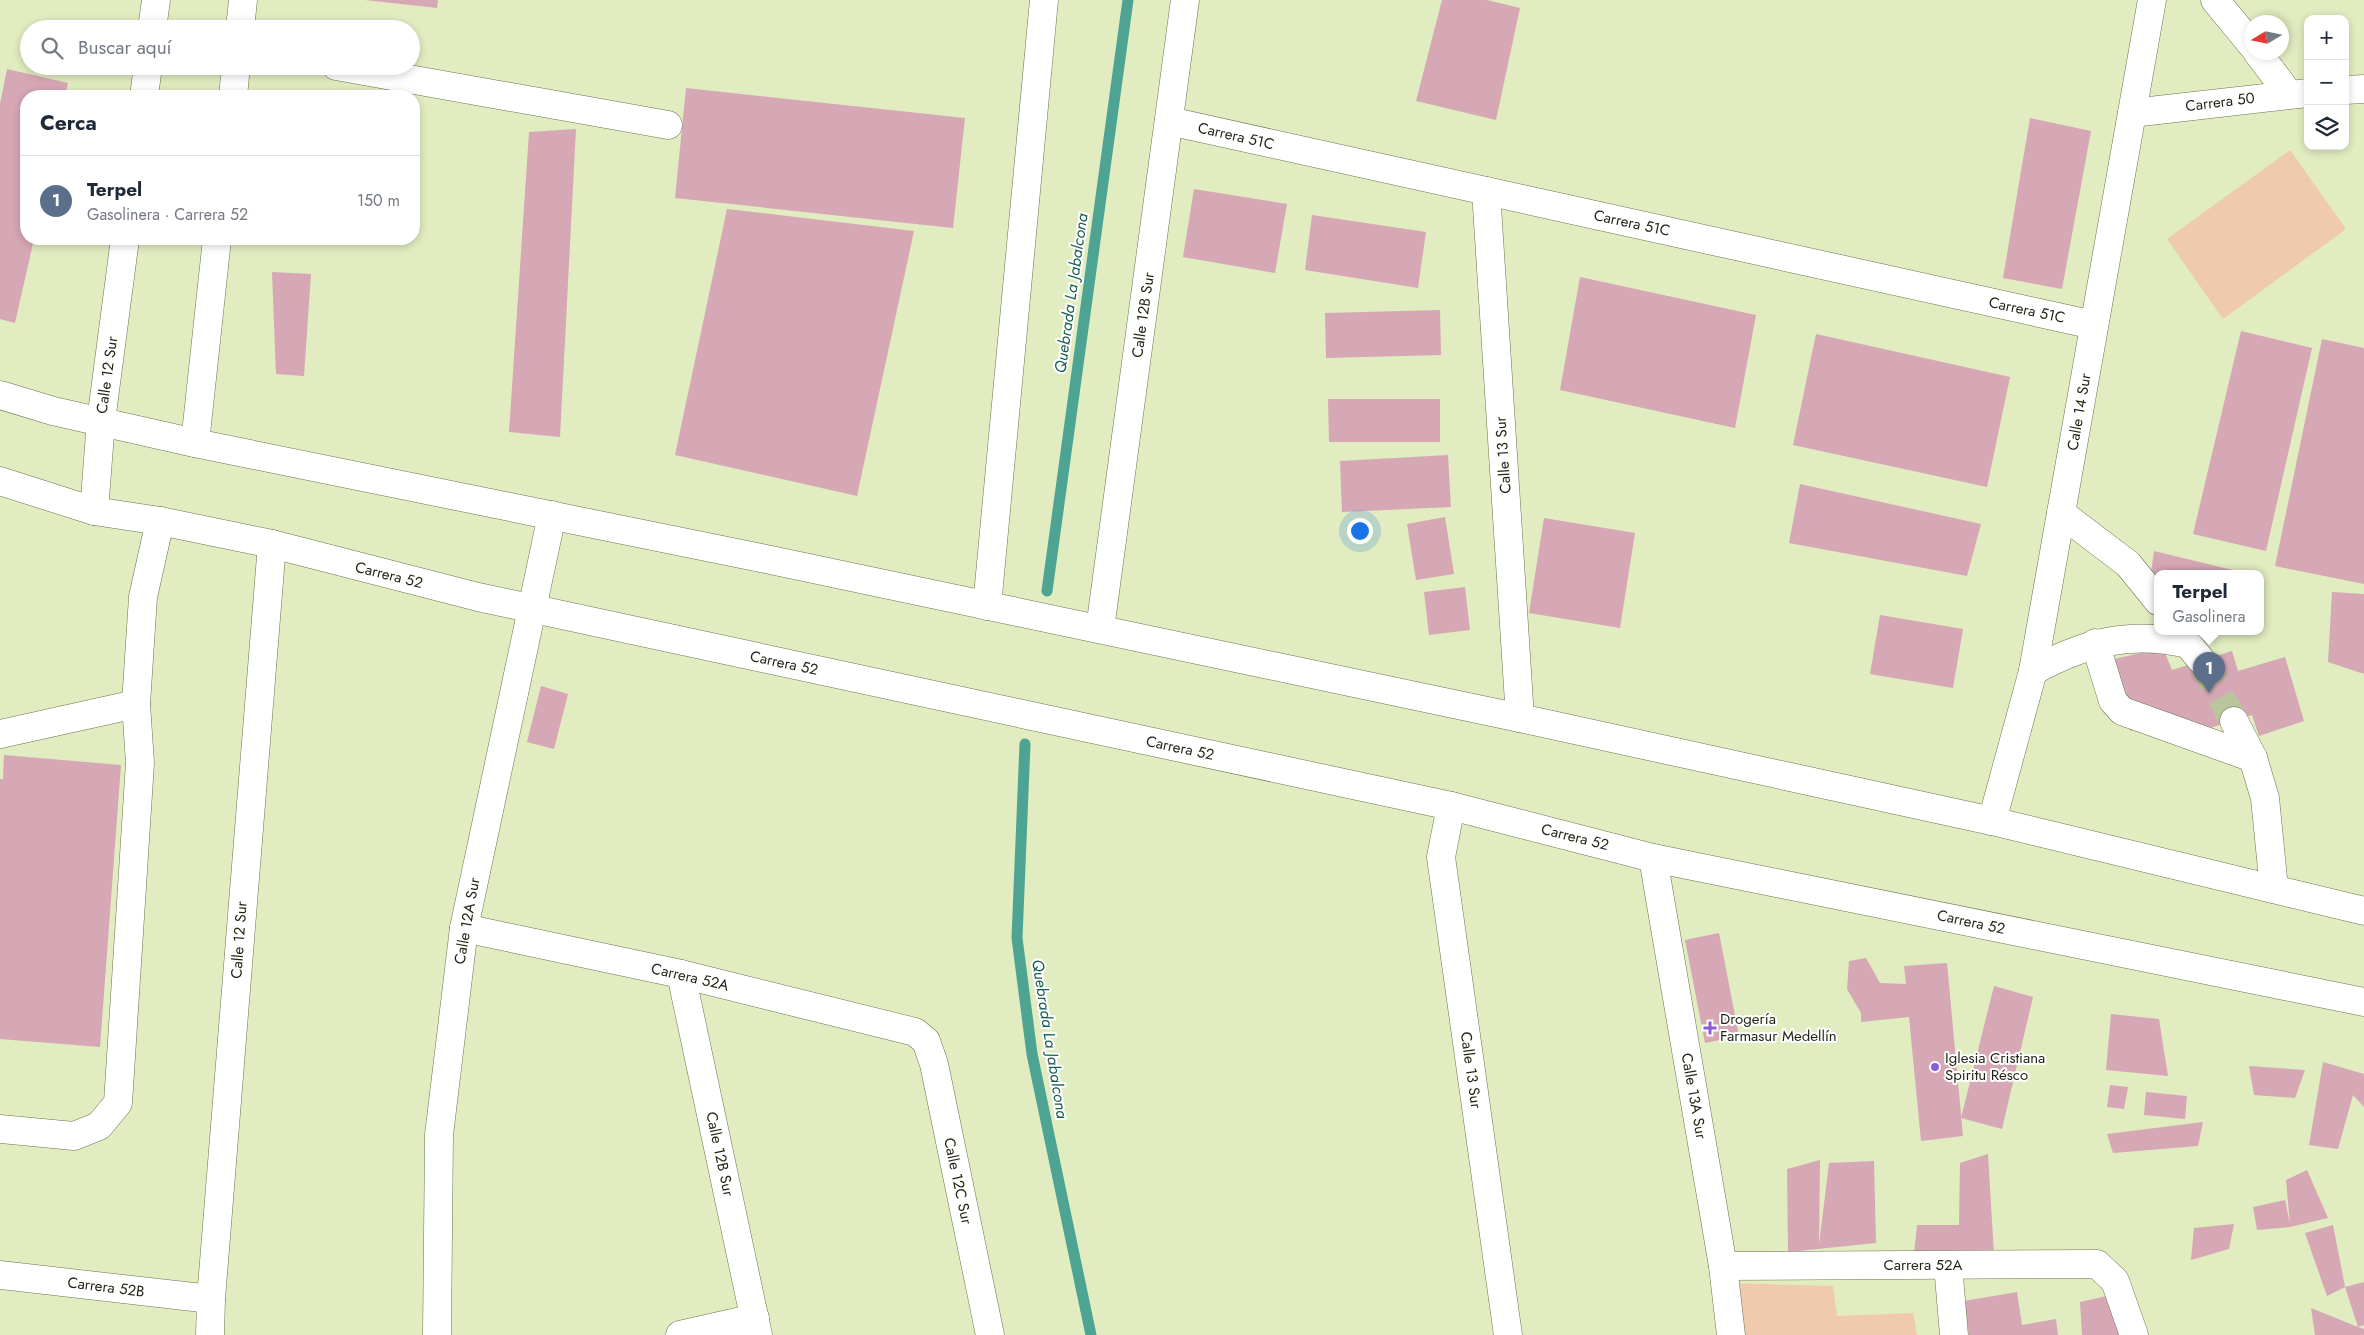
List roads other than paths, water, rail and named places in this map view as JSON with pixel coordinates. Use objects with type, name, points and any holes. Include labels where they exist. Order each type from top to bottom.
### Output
[{"type":"street","points":[[153,20],[156,0]]},
{"type":"street","points":[[241,20],[243,0]]},
{"type":"street","points":[[987,606],[1044,0]]},
{"type":"street","name":"Calle 12B Sur","points":[[1100,629],[1185,0]]},
{"type":"street","name":"Calle 14 Sur","points":[[1992,821],[2033,671],[2152,0]]},
{"type":"street","points":[[2216,0],[2244,35]]},
{"type":"street","points":[[2265,60],[2299,94]]},
{"type":"street","points":[[145,90],[147,75]]},
{"type":"street","points":[[234,90],[235,75]]},
{"type":"street","points":[[387,75],[668,125]]},
{"type":"street","points":[[2349,90],[2364,89]]},
{"type":"street","name":"Carrera 50","points":[[2132,113],[2299,94]]},
{"type":"street","name":"Carrera 51C","points":[[1169,121],[2094,325]]},
{"type":"street","name":"Calle 13 Sur","points":[[1486,191],[1520,718]]},
{"type":"street","name":"Calle 12 Sur","points":[[94,511],[101,421],[124,245]]},
{"type":"street","points":[[195,443],[216,245]]},
{"type":"street","points":[[0,395],[53,411],[195,443],[552,514],[1100,629],[1992,821],[2364,911]]},
{"type":"street","name":"Carrera 52","points":[[0,481],[94,511],[160,521],[272,544],[478,597],[1451,806],[1653,858],[2364,1002]]},
{"type":"street","points":[[2061,513],[2128,564],[2154,596]]},
{"type":"street","name":"Calle 12A Sur","points":[[437,1335],[439,1134],[464,928],[552,514]]},
{"type":"street","points":[[0,1129],[74,1136],[99,1126],[118,1103],[140,763],[136,704],[143,597],[160,521]]},
{"type":"street","name":"Calle 12 Sur","points":[[210,1335],[211,1299],[272,544]]},
{"type":"street","points":[[2033,671],[2064,654],[2094,643],[2152,638],[2190,646]]},
{"type":"street","points":[[2094,643],[2113,701],[2122,712],[2253,758]]},
{"type":"street","points":[[0,734],[136,704]]},
{"type":"street","points":[[2234,721],[2253,758],[2264,798],[2274,889]]},
{"type":"street","name":"Calle 13 Sur","points":[[1451,806],[1441,857],[1508,1335]]},
{"type":"street","name":"Calle 13A Sur","points":[[1653,858],[1723,1266],[1731,1335]]},
{"type":"street","name":"Carrera 52A","points":[[464,928],[681,974],[915,1032]]},
{"type":"street","name":"Calle 12B Sur","points":[[681,974],[756,1326]]},
{"type":"street","name":"Calle 12C Sur","points":[[915,1032],[926,1041],[934,1064],[990,1335]]},
{"type":"street","name":"Carrera 52A","points":[[1723,1266],[2097,1264],[2115,1281],[2134,1335]]},
{"type":"street","points":[[1948,1265],[1954,1335]]},
{"type":"street","name":"Carrera 52B","points":[[0,1274],[211,1299]]},
{"type":"street","points":[[680,1335],[756,1326]]},
{"type":"waterway","name":"Quebrada La Jabalcona","points":[[1047,591],[1128,0]]},
{"type":"waterway","name":"Quebrada La Jabalcona","points":[[1025,744],[1017,938],[1032,1054],[1091,1335]]},
{"type":"tunnel","points":[[2201,660],[2234,721]]},
{"type":"place","name":"Terpel","points":[[2209,693]]},
{"type":"place","name":"Drogería Farmasur Medellín","points":[[1710,1028]]},
{"type":"place","name":"Iglesia Cristiana Spiritu Résco","points":[[1935,1067]]}]
